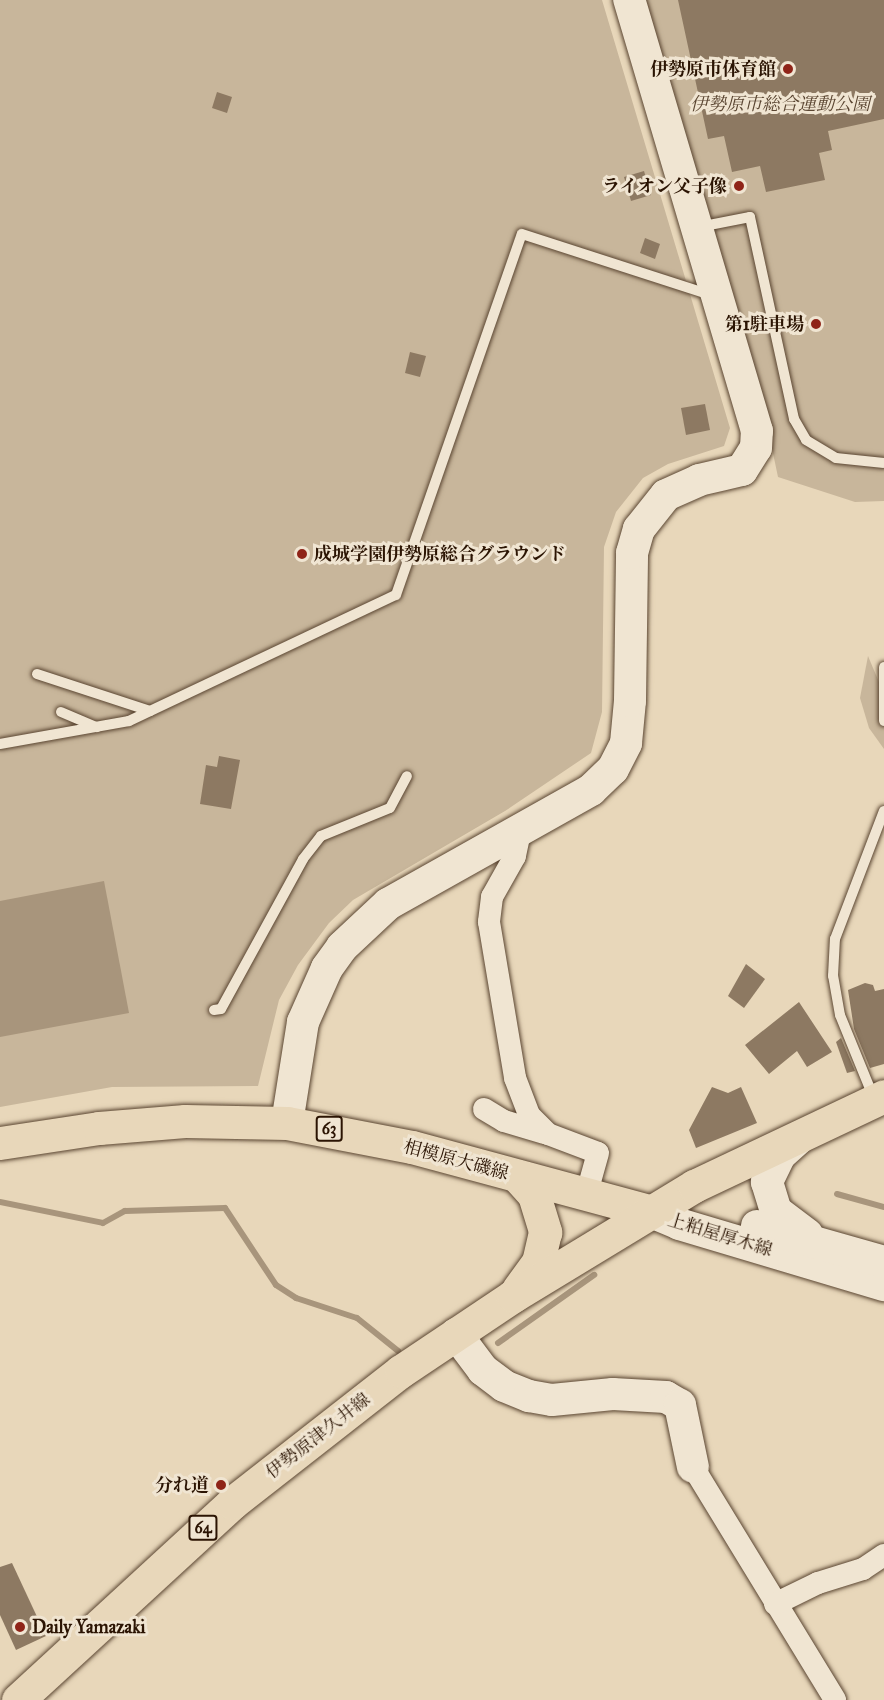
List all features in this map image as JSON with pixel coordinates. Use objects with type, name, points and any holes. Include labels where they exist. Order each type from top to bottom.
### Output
[{"type":"main road","points":[[649,1211],[809,1129],[879,1098]]},
{"type":"main road","name":"相模原大磯線","points":[[0,1143],[99,1128],[164,1123],[287,1123],[412,1147],[586,1196],[649,1211]]},
{"type":"main road","points":[[513,1296],[538,1262],[545,1232],[534,1195],[517,1176]]},
{"type":"main road","name":"伊勢原津久井線","points":[[18,1700],[59,1666],[166,1560],[232,1503],[400,1371],[513,1296],[649,1211]]},
{"type":"street","points":[[287,1123],[303,1022],[327,968],[342,947],[388,904],[520,832],[591,790],[621,756],[630,701],[632,553],[645,518],[666,495],[680,487],[742,470],[753,459],[757,431],[629,0]]},
{"type":"street","points":[[520,832],[515,856],[492,897],[489,922],[520,1100],[548,1134]]},
{"type":"street","points":[[484,1109],[504,1121],[548,1134],[598,1153],[586,1196]]},
{"type":"street","points":[[809,1129],[780,1155],[767,1182],[777,1211],[818,1241]]},
{"type":"street","name":"上粕屋厚木線","points":[[649,1211],[699,1212],[818,1241],[884,1262]]},
{"type":"street","name":"上粕屋厚木線","points":[[649,1211],[679,1224],[884,1285]]},
{"type":"street","points":[[456,1334],[483,1370],[504,1386],[529,1396],[552,1400],[613,1394],[666,1397],[680,1406],[693,1467],[835,1700]]},
{"type":"street","points":[[775,1604],[818,1583],[863,1569],[884,1556]]},
{"type":"lane","points":[[696,228],[750,217],[799,430],[823,454],[884,463]]},
{"type":"lane","points":[[0,744],[129,721],[396,595],[522,234],[716,296]]},
{"type":"lane","points":[[884,667],[884,721]]},
{"type":"lane","points":[[37,674],[150,711]]},
{"type":"lane","points":[[61,712],[98,727]]},
{"type":"lane","points":[[214,1010],[221,1009],[303,859],[321,836],[390,808],[407,776]]},
{"type":"lane","points":[[879,1098],[840,1015],[833,976],[835,939],[884,811]]},
{"type":"green space","name":"成城学園伊勢原総合グラウンド","points":[[0,0],[602,0],[730,428],[724,446],[668,464],[643,478],[616,512],[604,547],[602,712],[591,753],[505,811],[353,900],[329,923],[298,965],[279,1000],[258,1086],[112,1087],[0,1107]]},
{"type":"green space","name":"伊勢原市総合運動公園","points":[[641,0],[884,0],[884,501],[855,502],[778,477],[770,439]]},
{"type":"green space","points":[[868,656],[884,694],[884,749],[869,728],[860,698]]},
{"type":"shaded area","points":[[104,881],[129,1013],[0,1037],[0,901]]},
{"type":"building","name":"伊勢原市体育館","points":[[678,0],[884,0],[884,119],[828,131],[832,150],[819,153],[825,180],[766,192],[760,166],[732,172],[724,136],[708,139]]},
{"type":"building","points":[[217,92],[232,97],[227,113],[212,108]]},
{"type":"building","points":[[644,171],[651,195],[631,201],[624,177]]},
{"type":"building","points":[[645,238],[660,244],[655,259],[640,253]]},
{"type":"building","points":[[410,352],[426,356],[420,377],[405,373]]},
{"type":"building","points":[[705,404],[710,430],[686,435],[681,408]]},
{"type":"building","points":[[219,756],[240,760],[231,809],[200,804],[206,765],[217,767]]},
{"type":"building","points":[[746,964],[765,979],[744,1008],[728,996]]},
{"type":"building","points":[[865,983],[873,985],[875,991],[884,989],[884,1064],[870,1068],[854,1029],[848,990]]},
{"type":"building","points":[[799,1002],[832,1052],[807,1067],[797,1051],[769,1074],[745,1045]]},
{"type":"building","points":[[841,1038],[855,1071],[847,1073],[836,1042]]},
{"type":"building","points":[[712,1087],[728,1093],[741,1087],[757,1123],[696,1148],[689,1130]]},
{"type":"building","points":[[12,1563],[46,1636],[16,1650],[0,1615],[0,1567]]},
{"type":"waterway","points":[[837,1194],[884,1207]]},
{"type":"waterway","points":[[0,1202],[103,1223],[125,1211],[225,1208],[276,1285],[296,1298],[357,1318],[398,1351]]},
{"type":"waterway","points":[[498,1343],[594,1275]]},
{"type":"place","name":"伊勢原市体育館","points":[[788,69]]},
{"type":"place","name":"ライオン父子像","points":[[739,186]]},
{"type":"place","name":"第1駐車場","points":[[816,324]]},
{"type":"place","name":"成城学園伊勢原総合グラウンド","points":[[302,554]]},
{"type":"place","name":"分れ道","points":[[221,1485]]},
{"type":"place","name":"Daily Yamazaki","points":[[20,1627]]}]
